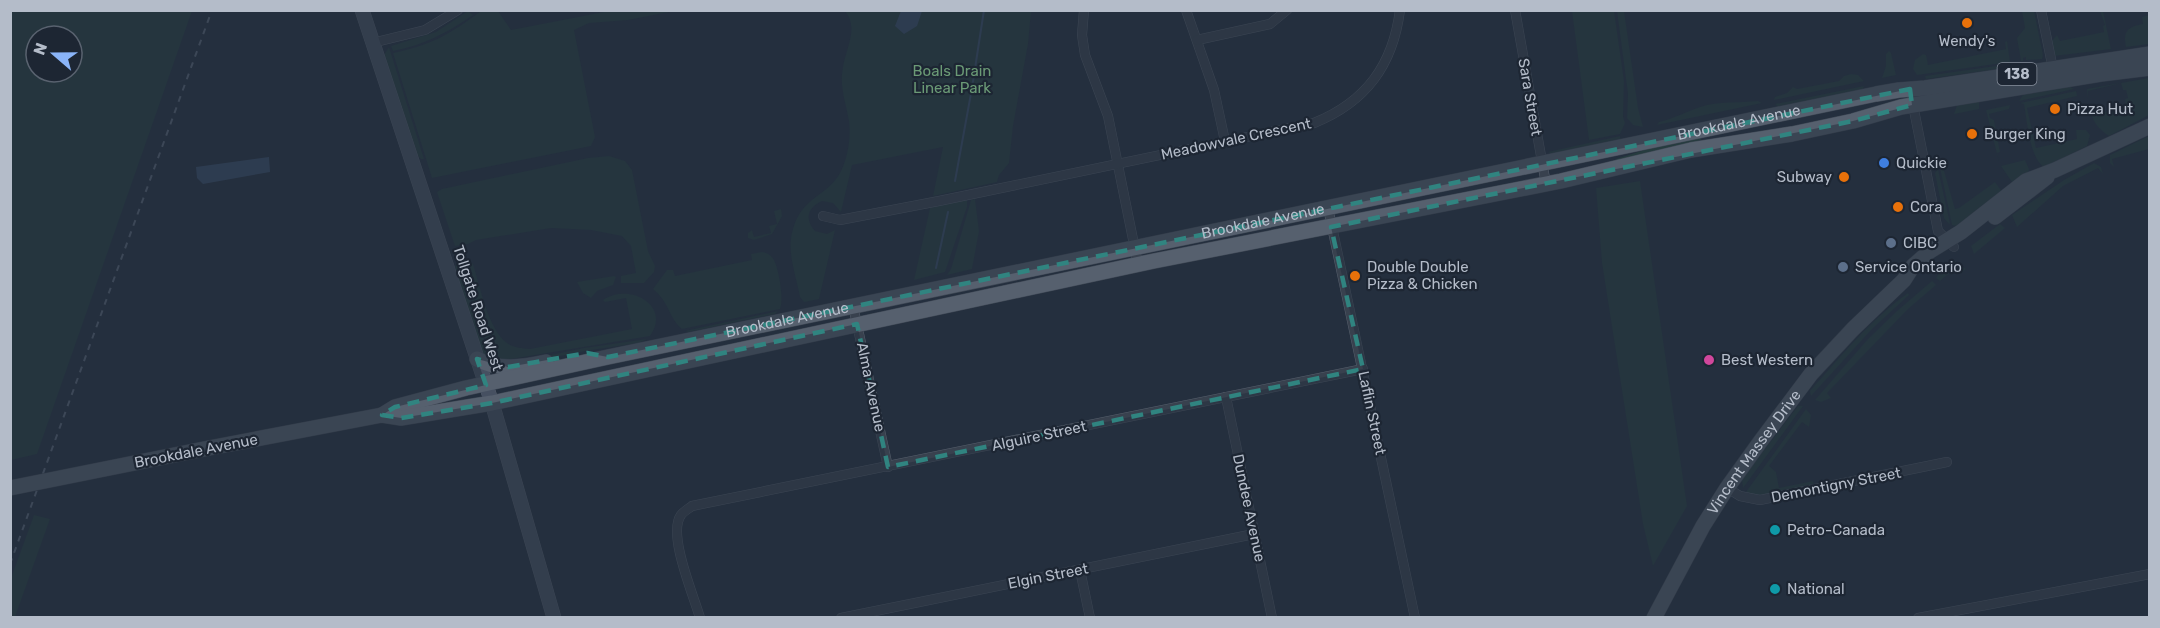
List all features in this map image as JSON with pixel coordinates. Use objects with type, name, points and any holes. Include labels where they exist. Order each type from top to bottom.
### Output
[{"type":"main road","name":"Brookdale Avenue","points":[[382,415],[395,407],[608,357],[1876,94],[2054,69],[2144,60]]},
{"type":"main road","name":"Brookdale Avenue","points":[[10,488],[382,415],[401,418],[492,403],[1138,264],[1546,184],[1691,150],[1792,134],[1912,105],[2144,60]]},
{"type":"main road","name":"Vincent Massey Drive","points":[[1654,618],[1681,565],[1727,488],[1811,374],[1853,329],[1904,280],[1918,275],[1951,244],[1968,239],[2033,190],[2055,170],[2150,126]]},
{"type":"main road","points":[[477,359],[489,366],[508,367],[536,364],[587,353],[608,357]]},
{"type":"street","name":"Tollgate Road West","points":[[362,10],[492,403],[554,618]]},
{"type":"street","points":[[372,43],[425,30],[458,10]]},
{"type":"street","points":[[1083,10],[1082,35],[1085,55],[1103,99],[1138,264]]},
{"type":"street","points":[[1186,10],[1218,105],[1225,141]]},
{"type":"street","points":[[1197,40],[1270,24],[1287,10]]},
{"type":"street","name":"Meadowvale Crescent","points":[[823,216],[840,220],[1314,123],[1351,103],[1366,89],[1389,57],[1397,33],[1400,10]]},
{"type":"street","name":"Sara Street","points":[[1515,10],[1546,184]]},
{"type":"street","points":[[2041,10],[2054,69]]},
{"type":"street","points":[[1910,89],[1938,231],[1951,244]]},
{"type":"street","name":"Laflin Street","points":[[1328,208],[1415,618]]},
{"type":"street","name":"Alma Avenue","points":[[853,306],[888,467]]},
{"type":"street","name":"Alguire Street","points":[[700,618],[678,546],[676,530],[680,516],[692,506],[1363,369]]},
{"type":"street","name":"Dundee Avenue","points":[[1226,398],[1272,618]]},
{"type":"street","name":"Demontigny Street","points":[[1727,488],[1740,496],[1760,500],[1947,462]]},
{"type":"street","name":"Elgin Street","points":[[841,618],[1254,534]]},
{"type":"street","points":[[1080,570],[1090,618]]},
{"type":"street","points":[[1918,618],[2150,574]]},
{"type":"highlighted area","points":[[1910,89],[1912,105],[1853,121],[1331,227],[1363,369],[888,467],[857,324],[492,403],[401,418],[382,415],[395,407],[486,385],[477,359],[508,367],[587,353],[608,357]]},
{"type":"green space","points":[[11,10],[192,11],[37,454],[11,460]]},
{"type":"green space","points":[[468,11],[473,15],[444,33],[425,42],[393,51],[391,46],[436,32]]},
{"type":"green space","points":[[481,11],[498,11],[511,30],[609,11],[674,11],[628,20],[589,23],[574,30],[595,137],[591,146],[432,178],[393,53],[440,38]]},
{"type":"green space","name":"Boals Drain Linear Park","points":[[845,11],[1031,11],[1009,163],[999,175],[997,182],[933,196],[943,147],[852,165],[841,212],[833,203],[822,201],[813,207],[809,214],[809,222],[815,231],[827,234],[835,230],[819,299],[804,302],[800,297],[792,263],[793,229],[803,210],[830,186],[841,171],[850,134],[842,88],[842,74],[851,31],[851,24]]},
{"type":"green space","points":[[1572,11],[1614,11],[1624,81],[1623,117],[1625,123],[1620,134],[1589,140]]},
{"type":"green space","points":[[1617,11],[1624,11],[1638,108],[1643,127],[1633,125],[1627,118],[1628,94]]},
{"type":"green space","points":[[2022,11],[2034,11],[2042,59],[2026,60],[2026,57],[2021,61],[2017,38],[2025,28]]},
{"type":"green space","points":[[2100,11],[2103,11],[2111,49],[2054,56],[2051,42],[2057,35],[2060,41],[2104,32],[2103,26],[2105,25]]},
{"type":"green space","points":[[2148,11],[2150,11],[2149,44],[2126,47],[2127,31],[2143,24],[2142,17],[2149,15]]},
{"type":"green space","points":[[2007,41],[2010,62],[1917,75],[1913,69],[1915,60],[1923,54],[1926,55],[1928,65],[2006,49],[2005,42]]},
{"type":"green space","points":[[389,47],[424,159],[416,154],[384,55]]},
{"type":"green space","points":[[1889,51],[1896,75],[1882,78],[1886,66],[1886,54]]},
{"type":"green space","points":[[2010,64],[2006,68],[1926,79],[1925,76]]},
{"type":"green space","points":[[1851,74],[1858,75],[1864,81],[1774,100],[1775,97],[1787,93],[1793,87],[1797,89],[1839,81]]},
{"type":"green space","points":[[2149,78],[2149,115],[2109,136],[2096,124],[2090,107],[2093,115],[2126,107],[2125,99],[2128,98],[2126,90],[2123,90],[2121,83],[2088,91],[2088,99],[2087,89]]},
{"type":"green space","points":[[1864,86],[1862,91],[1780,108],[1775,104]]},
{"type":"green space","points":[[2069,86],[2074,89],[2019,101],[2024,93]]},
{"type":"green space","points":[[2076,91],[2077,96],[2027,108],[2036,148],[2077,139],[2076,130],[2086,130],[2090,135],[2087,146],[2044,167],[2039,163],[2032,148],[2024,104],[2020,103]]},
{"type":"green space","points":[[1758,101],[1762,103],[1657,125],[1659,122],[1707,105]]},
{"type":"green space","points":[[1979,101],[1979,109],[1954,114],[1957,105]]},
{"type":"green space","points":[[2010,105],[2009,109],[1989,114],[1994,120],[2000,152],[1997,153],[1999,162],[1986,110]]},
{"type":"green space","points":[[1620,136],[1621,141],[1552,154],[1548,152]]},
{"type":"green space","points":[[1700,136],[1701,140],[1655,154],[1617,162],[1616,159],[1657,146]]},
{"type":"green space","points":[[2149,136],[2149,149],[2112,159],[2114,167],[2110,163],[2110,155]]},
{"type":"green space","points":[[609,156],[625,161],[632,170],[648,251],[655,266],[654,272],[644,283],[621,283],[621,276],[636,273],[631,246],[622,236],[591,230],[551,228],[476,240],[455,246],[437,192],[442,189],[588,158]]},
{"type":"green space","points":[[2025,160],[2029,169],[2028,174],[2014,185],[2001,166]]},
{"type":"green space","points":[[2094,163],[2101,167],[2103,174],[2098,168],[2063,186],[2017,227],[2012,215]]},
{"type":"green space","points":[[1943,167],[1955,209],[1995,182],[2003,193],[1957,226],[1952,225],[1940,168]]},
{"type":"green space","points":[[1938,169],[1949,224],[1944,218],[1935,173]]},
{"type":"green space","points":[[1640,181],[1687,506],[1653,566],[1643,524],[1602,263],[1596,188]]},
{"type":"green space","points":[[975,199],[979,231],[972,269],[947,275],[951,269],[971,200]]},
{"type":"green space","points":[[967,200],[967,207],[945,272],[914,280],[930,208]]},
{"type":"green space","points":[[781,209],[782,216],[772,234],[754,240],[748,238],[748,233],[752,230],[754,237],[771,233],[769,226],[777,224],[774,211]]},
{"type":"green space","points":[[2000,224],[2005,228],[1974,254],[1971,246]]},
{"type":"green space","points":[[762,252],[768,254],[776,265],[781,292],[780,309],[682,329],[659,294],[653,289],[667,270],[673,270],[675,276],[752,260],[751,254]]},
{"type":"green space","points":[[465,259],[473,264],[485,306],[495,328],[500,336],[512,346],[530,349],[632,329],[626,298],[605,302],[603,300],[613,295],[635,295],[644,300],[652,306],[656,315],[655,325],[650,336],[493,362],[459,261]]},
{"type":"green space","points":[[1955,261],[1966,269],[1960,274],[1955,268],[1940,281],[1936,278],[1942,270]]},
{"type":"green space","points":[[458,263],[491,361],[485,357],[476,340],[455,267]]},
{"type":"green space","points":[[616,277],[613,285],[597,291],[591,298],[583,293],[577,282]]},
{"type":"green space","points":[[1932,281],[1936,285],[1908,309],[1827,393],[1831,398],[1821,402],[1815,400],[1868,339]]},
{"type":"green space","points":[[1908,293],[1909,295],[1872,329],[1811,396],[1810,391],[1856,339]]},
{"type":"green space","points":[[778,311],[775,314],[685,331]]},
{"type":"green space","points":[[647,339],[639,343],[535,361],[537,358],[584,348]]},
{"type":"green space","points":[[1798,406],[1803,406],[1743,488],[1742,479]]},
{"type":"green space","points":[[1806,409],[1811,415],[1809,427],[1802,422],[1769,466],[1776,472],[1779,488],[1813,481],[1814,485],[1760,495],[1746,492]]},
{"type":"green space","points":[[34,515],[50,519],[15,617],[11,617],[11,578]]},
{"type":"water","points":[[901,11],[922,11],[917,26],[904,34],[895,26]]},
{"type":"water","points":[[269,157],[270,172],[203,184],[197,178],[196,167]]},
{"type":"waterway","points":[[955,181],[984,10]]},
{"type":"waterway","points":[[936,268],[948,212]]},
{"type":"railway","points":[[10,564],[212,10]]},
{"type":"place","name":"Wendy's","points":[[1967,23]]},
{"type":"place","name":"Pizza Hut","points":[[2055,109]]},
{"type":"place","name":"Burger King","points":[[1972,134]]},
{"type":"place","name":"Quickie","points":[[1884,163]]},
{"type":"place","name":"Subway","points":[[1844,177]]},
{"type":"place","name":"Cora","points":[[1898,207]]},
{"type":"place","name":"CIBC","points":[[1891,243]]},
{"type":"place","name":"Service Ontario","points":[[1843,267]]},
{"type":"place","name":"Double Double Pizza & Chicken","points":[[1355,276]]},
{"type":"place","name":"Best Western","points":[[1709,360]]},
{"type":"place","name":"Petro-Canada","points":[[1775,530]]},
{"type":"place","name":"National","points":[[1775,589]]}]
